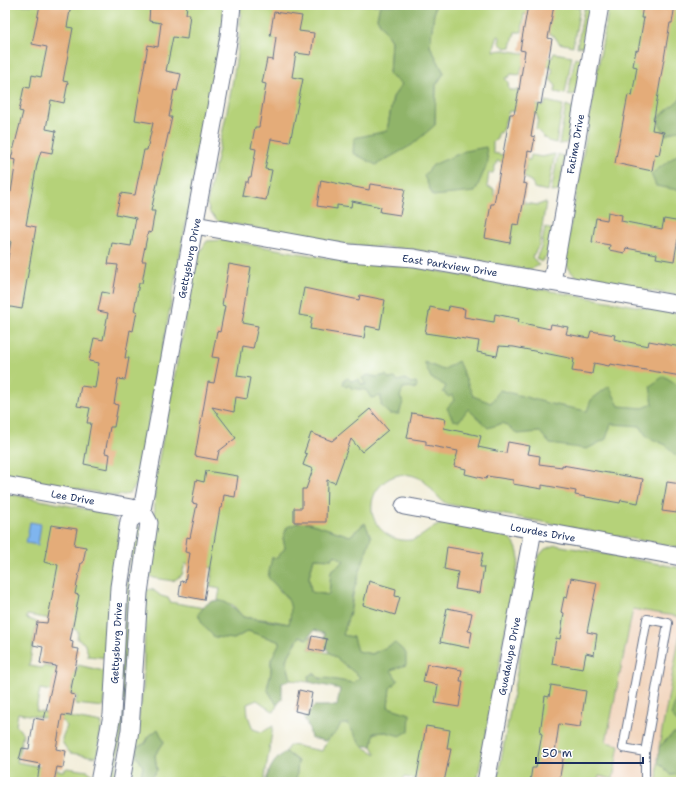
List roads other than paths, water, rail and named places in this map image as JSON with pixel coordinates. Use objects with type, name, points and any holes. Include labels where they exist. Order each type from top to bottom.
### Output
[{"type":"street","name":"Gettysburg Drive","points":[[120,782],[130,730],[140,593],[149,523],[142,510],[230,31],[232,5]]},
{"type":"street","name":"Fatima Drive","points":[[552,282],[600,5]]},
{"type":"street","name":"East Parkview Drive","points":[[195,225],[349,253],[414,258],[681,305]]},
{"type":"street","name":"Lee Drive","points":[[5,485],[142,510]]},
{"type":"street","name":"Lourdes Drive","points":[[404,506],[681,557]]},
{"type":"street","name":"Gettysburg Drive","points":[[99,782],[112,715],[119,587],[129,521],[142,510]]},
{"type":"street","name":"Guadalupe Drive","points":[[486,782],[533,530]]},
{"type":"lane","points":[[645,752],[623,748],[647,619],[668,623],[645,752],[645,782]]},
{"type":"water","points":[[30,522],[41,524],[38,545],[26,543]]}]
